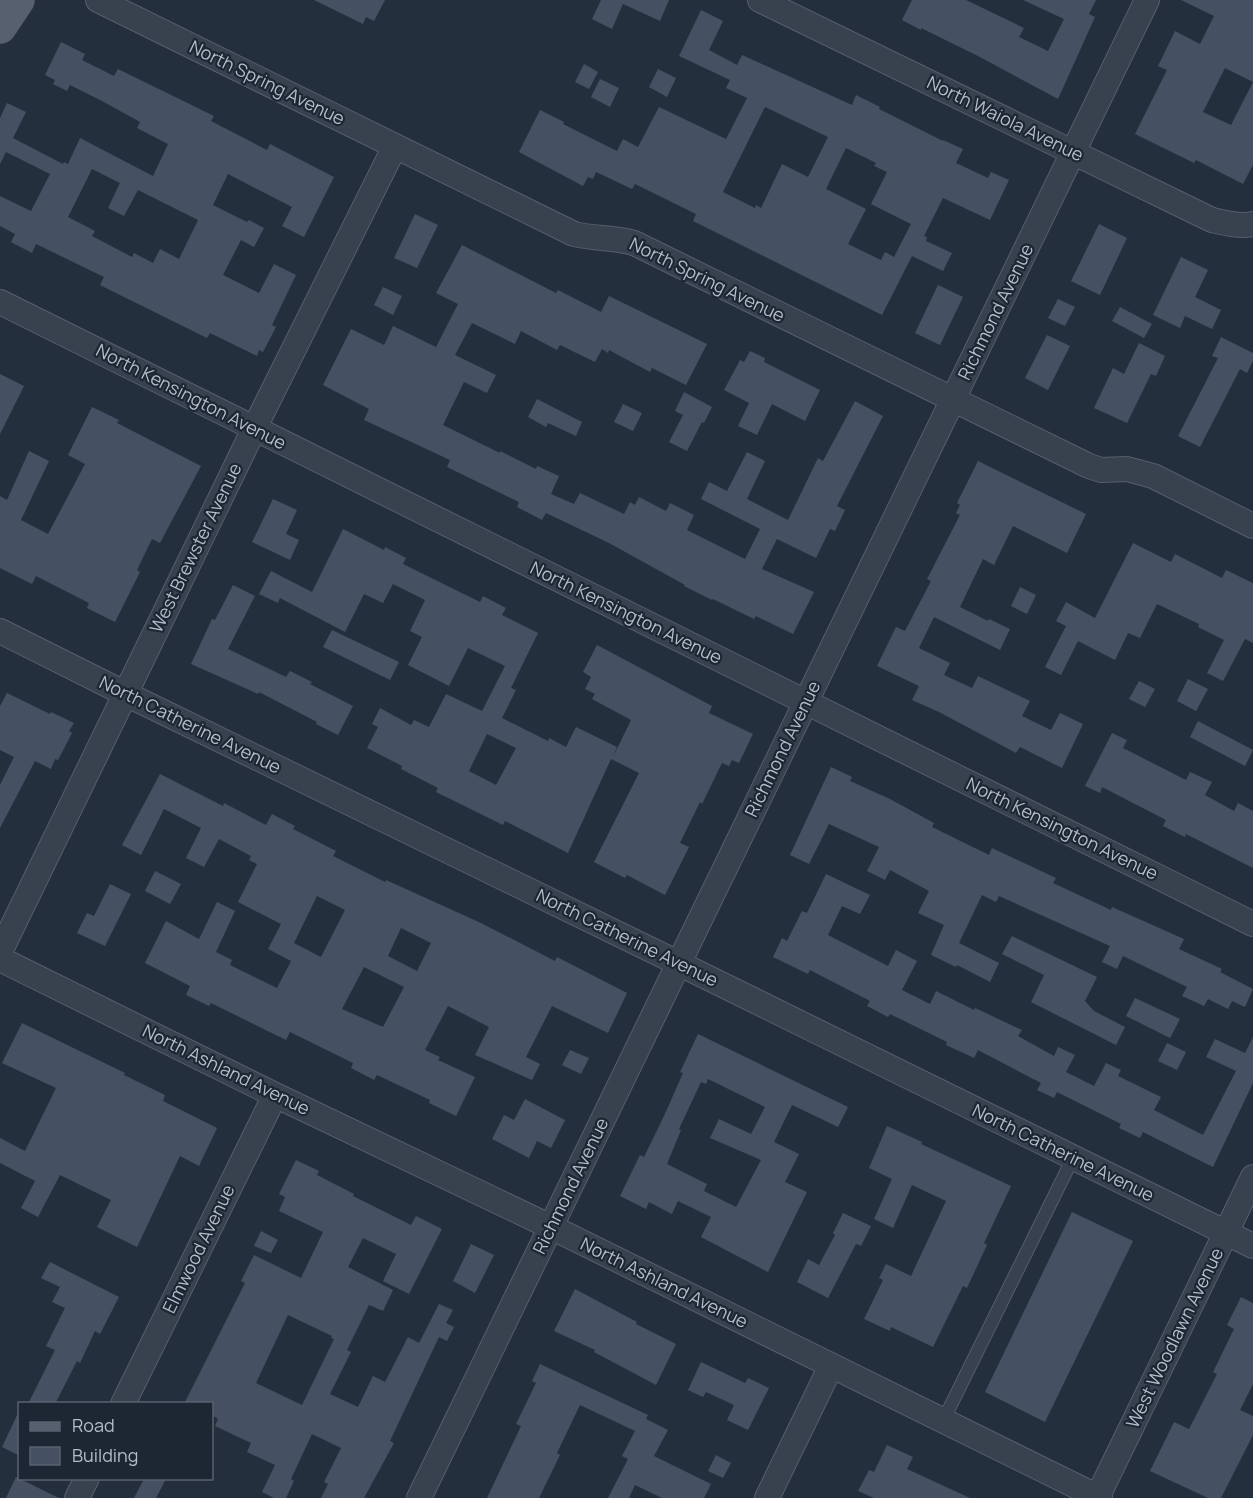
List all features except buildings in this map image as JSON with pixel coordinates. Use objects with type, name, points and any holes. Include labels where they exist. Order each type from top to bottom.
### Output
[{"type":"main road","points":[[0,27],[18,0]]},
{"type":"street","name":"North Spring Avenue","points":[[98,0],[574,234],[591,238],[618,238],[634,243],[1089,466],[1101,470],[1127,469],[1153,476],[1253,526]]},
{"type":"street","name":"North Waiola Avenue","points":[[760,0],[1212,220],[1230,224],[1253,224]]},
{"type":"street","name":"Richmond Avenue","points":[[419,1498],[1146,0]]},
{"type":"street","name":"West Brewster Avenue","points":[[0,952],[254,429],[395,146]]},
{"type":"street","name":"North Kensington Avenue","points":[[0,302],[1253,924]]},
{"type":"street","name":"North Catherine Avenue","points":[[0,631],[1253,1246]]},
{"type":"street","name":"North Ashland Avenue","points":[[0,959],[275,1095],[551,1227],[1098,1498]]},
{"type":"street","name":"Elmwood Avenue","points":[[124,1402],[275,1095]]},
{"type":"street","name":"West Woodlawn Avenue","points":[[1098,1498],[1253,1177]]},
{"type":"street","points":[[767,1498],[831,1366]]},
{"type":"street","points":[[77,1498],[86,1480]]},
{"type":"lane","points":[[943,1421],[1073,1158]]}]
